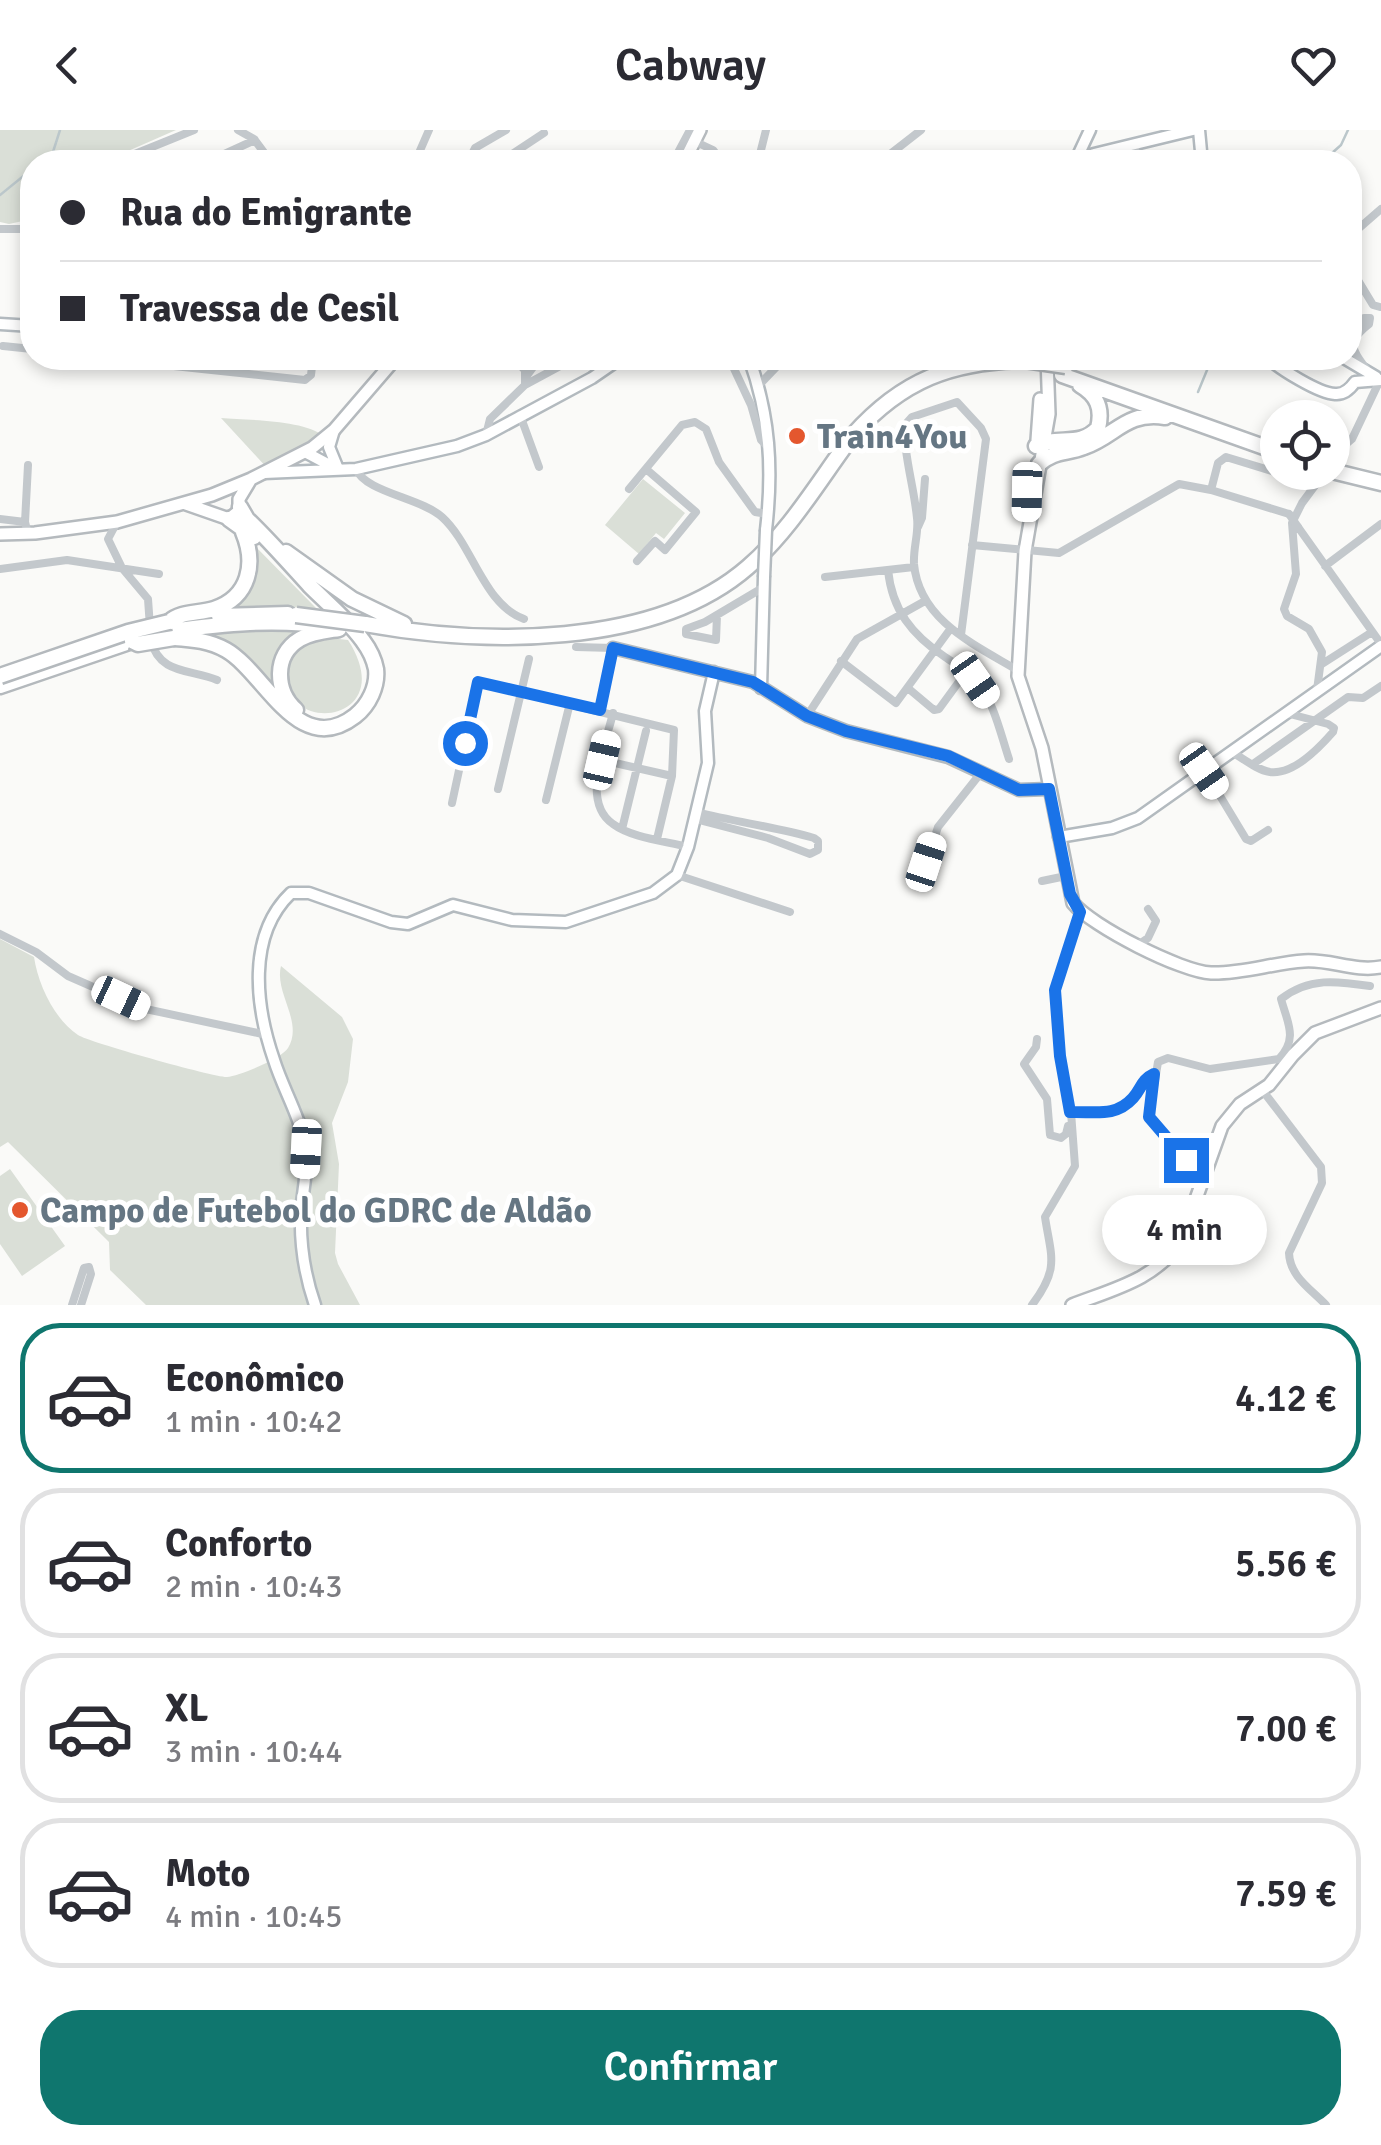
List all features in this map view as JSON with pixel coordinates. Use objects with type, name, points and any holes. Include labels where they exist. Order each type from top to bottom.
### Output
[{"type":"highway","points":[[0,676],[128,632],[233,624],[509,638],[640,622],[691,604],[723,586],[761,554],[876,404],[927,370]]},
{"type":"highway","points":[[853,436],[898,394],[946,370]]},
{"type":"highway","points":[[0,686],[132,641],[138,644],[171,630],[234,614],[296,615],[440,644],[508,644],[651,628],[688,616],[722,598],[762,564],[863,433],[902,398],[945,376],[972,370]]},
{"type":"highway","points":[[1061,370],[1260,442]]},
{"type":"highway","points":[[1064,371],[1260,442]]},
{"type":"highway","points":[[1048,439],[1090,437],[1101,417],[1089,390],[1064,371]]},
{"type":"highway","points":[[1048,439],[1085,447],[1136,418],[1186,418]]},
{"type":"highway","points":[[1040,464],[1048,439]]},
{"type":"highway","points":[[1350,473],[1381,480]]},
{"type":"highway","points":[[171,630],[228,650],[282,708],[306,724],[342,724],[364,707],[376,682],[372,655],[363,640],[246,518],[240,503]]},
{"type":"highway","points":[[171,630],[176,616],[226,604],[243,587],[251,557],[235,522]]},
{"type":"highway","points":[[235,522],[356,643],[364,658],[368,669],[365,693],[350,711],[328,719],[296,710],[282,692],[280,680],[284,656],[292,644],[317,628]]},
{"type":"highway","points":[[262,534],[378,613],[409,626],[438,631],[442,636]]},
{"type":"main road","points":[[0,534],[27,528],[117,522],[251,479],[306,452],[334,430],[386,370]]},
{"type":"main road","points":[[1028,533],[1027,492],[1048,439],[1034,370]]},
{"type":"main road","points":[[1040,464],[1025,550],[1019,686],[1040,742],[1066,876],[1080,912],[1138,945],[1206,973],[1304,960],[1352,968],[1381,967]]},
{"type":"main road","points":[[181,503],[235,522],[251,479]]},
{"type":"main road","points":[[226,488],[240,503]]},
{"type":"main road","points":[[212,494],[212,513]]},
{"type":"main road","points":[[1072,1305],[1147,1276],[1171,1256],[1181,1241],[1230,1113],[1263,1090],[1282,1062],[1315,1034],[1381,1008]]},
{"type":"street","points":[[145,150],[194,130]]},
{"type":"street","points":[[238,130],[255,140],[261,150]]},
{"type":"street","points":[[474,150],[506,130]]},
{"type":"street","points":[[895,150],[921,130]]},
{"type":"street","points":[[1112,150],[1196,130]]},
{"type":"street","points":[[517,150],[544,131]]},
{"type":"street","points":[[233,150],[255,140]]},
{"type":"street","points":[[1135,145],[1135,150]]},
{"type":"street","points":[[1362,287],[1373,304],[1380,306],[1362,325]]},
{"type":"street","points":[[3,346],[20,348]]},
{"type":"street","points":[[1362,364],[1369,374]]},
{"type":"street","points":[[1362,369],[1381,381]]},
{"type":"street","points":[[211,370],[305,380],[312,370]]},
{"type":"street","points":[[525,370],[526,381]]},
{"type":"street","points":[[486,435],[490,419],[533,370]]},
{"type":"street","points":[[526,381],[550,370]]},
{"type":"street","points":[[264,473],[356,469],[458,446],[486,435],[604,370]]},
{"type":"street","points":[[735,370],[761,440],[769,448]]},
{"type":"street","points":[[754,370],[767,413],[769,448],[761,688]]},
{"type":"street","points":[[759,385],[774,370]]},
{"type":"street","points":[[1288,370],[1338,395],[1355,382]]},
{"type":"street","points":[[1311,370],[1313,385]]},
{"type":"street","points":[[1351,370],[1355,382]]},
{"type":"street","points":[[1355,382],[1381,381]]},
{"type":"street","points":[[1350,441],[1381,381]]},
{"type":"street","points":[[961,634],[986,439],[961,404],[951,402],[906,421],[904,426],[918,527],[914,566],[925,601],[951,628],[1018,670]]},
{"type":"street","points":[[520,416],[540,467]]},
{"type":"street","points":[[629,489],[682,426],[695,422],[706,429],[718,462],[756,512],[768,514]]},
{"type":"street","points":[[334,430],[329,446],[338,469]]},
{"type":"street","points":[[306,452],[338,469]]},
{"type":"street","points":[[306,452],[307,460],[317,471]]},
{"type":"street","points":[[1211,490],[1218,463],[1226,457],[1260,467]]},
{"type":"street","points":[[0,519],[27,528],[28,465]]},
{"type":"street","points":[[356,469],[365,482],[414,500],[442,517],[500,603],[510,613],[524,618]]},
{"type":"street","points":[[637,561],[655,541],[665,550],[696,512],[646,469]]},
{"type":"street","points":[[918,527],[925,479]]},
{"type":"street","points":[[972,545],[1052,554],[1065,551],[1170,487],[1186,484],[1211,490],[1288,514],[1381,645],[1129,822],[1059,836]]},
{"type":"street","points":[[1315,490],[1302,502],[1292,523],[1296,574],[1284,612],[1309,629],[1322,652],[1317,690]]},
{"type":"street","points":[[117,522],[108,538],[122,568],[148,599],[151,646],[160,661],[178,671],[217,680]]},
{"type":"street","points":[[1325,566],[1381,524]]},
{"type":"street","points":[[0,569],[68,560],[159,574]]},
{"type":"street","points":[[824,577],[914,566]]},
{"type":"street","points":[[888,570],[900,615],[909,628],[966,672],[988,697],[1010,759]]},
{"type":"street","points":[[718,615],[716,640],[686,634],[686,629],[718,615],[764,582]]},
{"type":"street","points":[[807,716],[858,639],[925,601]]},
{"type":"street","points":[[841,661],[892,703],[909,689],[951,628]]},
{"type":"street","points":[[1322,664],[1372,632]]},
{"type":"street","points":[[576,647],[613,648],[714,672],[761,688],[807,716],[846,731],[948,756],[1019,790],[1049,789]]},
{"type":"street","points":[[600,710],[613,648]]},
{"type":"street","points":[[498,789],[528,659]]},
{"type":"street","points":[[315,1305],[302,1244],[306,1149],[259,1000],[260,961],[276,914],[291,894],[309,892],[390,922],[408,924],[454,905],[512,920],[566,922],[653,893],[677,875],[688,847],[708,764],[705,711],[714,672]]},
{"type":"street","points":[[909,689],[934,710],[938,709],[966,672]]},
{"type":"street","points":[[452,803],[478,682],[674,730],[672,776],[657,839]]},
{"type":"street","points":[[1253,764],[1348,696],[1363,698],[1381,686]]},
{"type":"street","points":[[546,800],[570,703]]},
{"type":"street","points":[[612,713],[597,784],[602,813],[622,830],[688,847]]},
{"type":"street","points":[[1232,752],[1265,770],[1281,771],[1316,750],[1334,728],[1286,713]]},
{"type":"street","points":[[622,830],[646,730]]},
{"type":"street","points":[[602,760],[672,776]]},
{"type":"street","points":[[1204,771],[1246,840],[1268,830]]},
{"type":"street","points":[[926,862],[938,827],[980,774]]},
{"type":"street","points":[[696,816],[752,822],[814,838],[818,850],[810,854],[696,816]]},
{"type":"street","points":[[677,875],[790,912]]},
{"type":"street","points":[[1042,881],[1066,876]]},
{"type":"street","points":[[1138,945],[1148,938],[1156,921],[1148,909]]},
{"type":"street","points":[[1032,1305],[1052,1265],[1045,1216],[1074,1166],[1055,990],[1080,912]]},
{"type":"street","points":[[0,934],[36,952],[68,976],[141,1008],[267,1035]]},
{"type":"street","points":[[1208,1166],[1191,1166],[1149,1117],[1158,1062],[1168,1058],[1210,1069],[1282,1062],[1291,1036],[1282,1000],[1294,989],[1334,980],[1370,986]]},
{"type":"street","points":[[1037,1039],[1024,1064],[1044,1090],[1048,1130],[1054,1139],[1066,1134],[1070,1112]]},
{"type":"street","points":[[1070,1112],[1112,1113],[1132,1099],[1142,1081],[1154,1074]]},
{"type":"street","points":[[1263,1090],[1321,1167],[1322,1183],[1289,1253],[1289,1261],[1299,1278],[1326,1305]]},
{"type":"street","points":[[72,1305],[87,1266],[91,1274],[81,1305]]},
{"type":"shaded area","points":[[0,130],[176,130],[130,150],[20,150],[20,222],[0,222]]},
{"type":"shaded area","points":[[221,418],[290,424],[323,436],[268,469]]},
{"type":"shaded area","points":[[643,479],[685,513],[664,539],[656,533],[639,554],[605,525]]},
{"type":"shaded area","points":[[253,544],[317,609],[224,610],[240,599]]},
{"type":"shaded area","points":[[313,630],[293,639],[281,695],[204,638],[206,634]]},
{"type":"shaded area","points":[[320,637],[348,640],[361,670],[359,692],[348,707],[330,713],[311,711],[295,701],[287,682],[291,654]]},
{"type":"shaded area","points":[[0,939],[34,957],[48,1000],[78,1035],[201,1072],[233,1076],[288,1048],[293,1028],[281,987],[281,966],[342,1017],[353,1039],[348,1082],[332,1123],[339,1164],[335,1253],[360,1305],[146,1305],[110,1270],[109,1242],[8,1142],[0,1147]]},
{"type":"shaded area","name":"Campo de Futebol do GDRC de Aldão","points":[[10,1169],[65,1246],[22,1276],[0,1244],[0,1176]]},
{"type":"waterway","points":[[54,150],[60,130]]},
{"type":"waterway","points":[[1335,150],[1348,130]]},
{"type":"waterway","points":[[0,195],[20,179]]},
{"type":"waterway","points":[[1198,392],[1207,370]]},
{"type":"place","name":"Train4You","points":[[797,436]]},
{"type":"place","name":"Campo de Futebol do GDRC de Aldão","points":[[20,1210]]},
{"type":"route","points":[[465,743],[478,682],[600,710],[613,648],[753,682],[807,716],[846,731],[948,756],[1019,790],[1049,789],[1070,894],[1080,912],[1055,990],[1060,1056],[1070,1112],[1112,1113],[1132,1099],[1142,1081],[1154,1074],[1149,1117],[1186,1160]]}]
